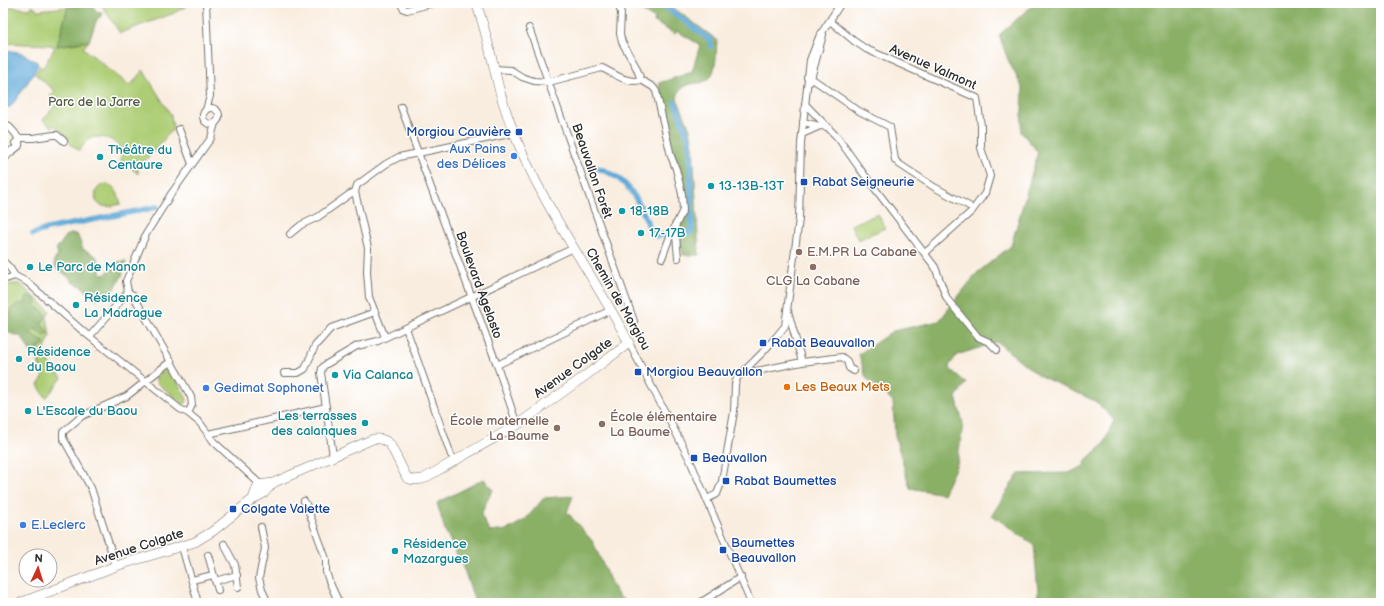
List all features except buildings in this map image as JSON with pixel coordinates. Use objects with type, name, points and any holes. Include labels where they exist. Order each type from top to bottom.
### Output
[{"type":"street","points":[[206,3],[210,96],[203,117],[206,123],[212,124],[217,122],[219,116],[210,96]]},
{"type":"street","points":[[400,3],[404,9],[407,10],[434,3]]},
{"type":"street","name":"Chemin de Morgiou","points":[[476,3],[486,32],[494,69],[514,133],[542,191],[611,310],[689,458],[708,499],[751,603]]},
{"type":"street","points":[[618,3],[621,14],[620,38],[641,80],[653,87],[656,91],[670,156],[678,175],[682,194],[683,210],[662,258]]},
{"type":"street","points":[[708,499],[716,494],[722,481],[734,412],[735,384],[737,378],[762,353],[785,326],[799,219],[802,134],[810,60],[818,37],[841,3]]},
{"type":"street","name":"Avenue Valmont","points":[[828,23],[866,49],[977,98],[981,126],[981,148],[990,176],[985,193],[979,203],[970,209],[925,253]]},
{"type":"street","name":"Beauvallon Forêt","points":[[529,28],[634,321]]},
{"type":"street","points":[[494,69],[511,70],[522,77],[534,81],[549,82],[602,68],[626,80],[635,82],[641,80]]},
{"type":"street","points":[[809,78],[859,111],[890,127],[895,160],[934,187],[970,209]]},
{"type":"street","points":[[805,104],[838,138],[925,253],[935,267],[947,299],[978,336],[989,342],[996,350]]},
{"type":"street","name":"Boulevard Agelasto","points":[[401,107],[497,365],[517,425]]},
{"type":"street","points":[[206,110],[211,108],[216,110]]},
{"type":"street","points":[[3,121],[17,140]]},
{"type":"street","points":[[803,122],[828,127]]},
{"type":"street","points":[[188,413],[192,405],[191,397],[133,295],[128,292],[126,281],[146,234],[211,138],[213,131],[212,124]]},
{"type":"street","points":[[802,134],[820,126]]},
{"type":"street","points":[[179,129],[192,164]]},
{"type":"street","points":[[386,337],[369,297],[367,272],[368,248],[355,187],[358,183],[399,157],[514,133]]},
{"type":"street","points":[[17,140],[57,135],[64,141]]},
{"type":"street","points":[[3,161],[10,153],[17,140]]},
{"type":"street","points":[[290,234],[302,225],[318,217],[355,191]]},
{"type":"street","points":[[675,226],[678,258]]},
{"type":"street","points":[[333,456],[321,373],[322,368],[357,346],[378,341],[574,248]]},
{"type":"street","points":[[4,262],[15,276],[27,282],[145,381],[200,423],[214,442],[253,479],[261,489]]},
{"type":"street","points":[[4,262],[6,273],[4,280]]},
{"type":"street","points":[[4,280],[15,276]]},
{"type":"street","points":[[90,336],[128,292]]},
{"type":"street","points":[[497,365],[611,310]]},
{"type":"street","points":[[788,310],[802,362]]},
{"type":"street","points":[[284,373],[298,373],[305,369],[315,346],[331,328],[375,312]]},
{"type":"street","points":[[406,328],[451,455]]},
{"type":"street","name":"Avenue Colgate","points":[[23,603],[116,566],[195,542],[213,531],[261,489],[373,439],[387,440],[408,478],[417,480],[427,477],[517,425],[628,343]]},
{"type":"street","points":[[741,374],[802,362],[842,357],[847,361],[849,368],[854,371]]},
{"type":"street","points":[[116,566],[91,488],[63,438],[63,432],[82,416],[127,396],[171,361]]},
{"type":"street","points":[[208,434],[326,407]]},
{"type":"street","points":[[304,501],[326,559],[326,572],[338,603]]},
{"type":"street","points":[[261,527],[261,535],[265,548],[259,578],[262,590],[268,603]]},
{"type":"street","points":[[224,544],[235,565],[238,587]]},
{"type":"street","points":[[182,546],[198,603]]},
{"type":"street","points":[[208,555],[218,590]]},
{"type":"street","points":[[192,580],[237,575]]},
{"type":"street","points":[[700,603],[741,577]]},
{"type":"green space","points":[[95,3],[94,7],[97,12],[102,12],[99,14],[103,15],[97,19],[89,41],[57,46],[68,7]]},
{"type":"green space","points":[[100,3],[192,3],[172,14],[120,33]]},
{"type":"green space","points":[[633,3],[667,3],[717,40],[716,62],[712,75],[704,82],[685,86],[680,90],[677,98],[690,129],[693,146],[699,255],[683,255],[678,227],[686,211],[681,171],[674,155],[659,83],[692,72],[700,45],[677,31],[675,34],[654,22],[655,19],[635,7]]},
{"type":"green space","points":[[1035,3],[1381,3],[1381,603],[1037,603],[1038,592],[1034,545],[992,515],[1018,474],[1069,473],[1084,466],[1087,459],[1104,444],[1114,420],[1095,401],[1038,375],[997,342],[957,355],[949,366],[950,369],[966,383],[956,397],[963,424],[957,464],[943,494],[910,488],[895,436],[893,401],[866,378],[859,354],[893,331],[939,321],[977,273],[1011,246],[1038,152],[1021,132],[1023,89],[1008,60],[999,35]]},
{"type":"green space","name":"Parc de la Jarre","points":[[3,6],[30,9],[32,6],[38,10],[68,7],[57,46],[89,41],[83,48],[130,86],[143,70],[171,115],[173,129],[138,169],[138,174],[129,166],[121,164],[120,151],[117,145],[109,139],[103,137],[89,138],[79,151],[66,140],[67,137],[55,126],[53,128],[43,120],[58,102],[50,96],[55,91],[35,74],[40,66],[43,68],[55,47],[50,45],[3,43]]},
{"type":"green space","points":[[106,184],[115,189],[121,204],[101,206],[96,201],[95,195],[98,188]]},
{"type":"green space","points":[[878,214],[885,228],[858,240],[851,225]]},
{"type":"green space","points":[[77,234],[83,249],[96,256],[100,263],[100,273],[105,275],[117,262],[126,261],[122,276],[115,289],[105,292],[99,298],[95,299],[83,287],[72,282],[69,277],[55,267],[54,261],[58,255],[56,249],[65,236]]},
{"type":"green space","points":[[11,284],[20,284],[50,311],[47,316],[50,336],[43,355],[62,378],[46,398],[38,385],[43,378],[37,357],[37,349],[45,343],[28,333],[36,329],[48,333],[41,323],[43,320],[37,308],[35,299],[11,314],[3,313],[3,287]]},
{"type":"green space","points":[[30,295],[35,299],[37,308],[45,313],[45,319],[41,323],[48,333],[44,336],[36,329],[29,332],[45,343],[37,349],[38,356],[36,358],[22,337],[3,331],[3,313],[11,314],[11,309],[19,303],[26,304],[25,299]]},
{"type":"green space","points":[[167,368],[170,369],[187,399],[186,403],[183,404],[156,382],[156,377]]},
{"type":"green space","points":[[484,479],[493,490],[481,515],[490,532],[507,530],[525,520],[544,498],[573,496],[567,512],[593,542],[619,597],[630,603],[471,603],[474,599],[465,572],[445,530],[437,503]]},
{"type":"water","points":[[3,49],[22,53],[37,62],[38,65],[29,81],[10,107],[3,107]]},
{"type":"waterway","points":[[661,3],[710,40],[711,46]]},
{"type":"waterway","points":[[589,166],[613,175],[623,182],[637,200],[652,234],[655,236],[691,232],[690,142],[675,102]]},
{"type":"waterway","points":[[33,234],[47,229],[157,207]]},
{"type":"place","name":"Morgiou Cauvière","points":[[519,132]]},
{"type":"place","name":"Aux Pains des Délices","points":[[514,156]]},
{"type":"place","name":"Théâtre du Centaure","points":[[100,157]]},
{"type":"place","name":"Rabat Seigneurie","points":[[804,182]]},
{"type":"place","name":"13-13B-13T","points":[[711,186]]},
{"type":"place","name":"18-18B","points":[[622,211]]},
{"type":"place","name":"17-17B","points":[[641,233]]},
{"type":"place","name":"E.M.PR La Cabane","points":[[799,252]]},
{"type":"place","name":"Le Parc de Manon","points":[[30,267]]},
{"type":"place","name":"CLG La Cabane","points":[[813,267]]},
{"type":"place","name":"Résidence La Madrague","points":[[76,305]]},
{"type":"place","name":"Rabat Beauvallon","points":[[763,343]]},
{"type":"place","name":"Résidence du Baou","points":[[19,359]]},
{"type":"place","name":"Morgiou Beauvallon","points":[[638,372]]},
{"type":"place","name":"Via Calanca","points":[[335,375]]},
{"type":"place","name":"Les Beaux Mets","points":[[787,387]]},
{"type":"place","name":"Gedimat Sophonet","points":[[206,388]]},
{"type":"place","name":"L'Escale du Baou","points":[[28,411]]},
{"type":"place","name":"Les terrasses des calanques","points":[[365,423]]},
{"type":"place","name":"École élémentaire La Baume","points":[[602,424]]},
{"type":"place","name":"École maternelle La Baume","points":[[557,428]]},
{"type":"place","name":"Beauvallon","points":[[694,458]]},
{"type":"place","name":"Rabat Baumettes","points":[[726,481]]},
{"type":"place","name":"Colgate Valette","points":[[233,509]]},
{"type":"place","name":"E.Leclerc","points":[[23,525]]},
{"type":"place","name":"Baumettes Beauvallon","points":[[723,550]]},
{"type":"place","name":"Résidence Mazargues","points":[[395,551]]}]
